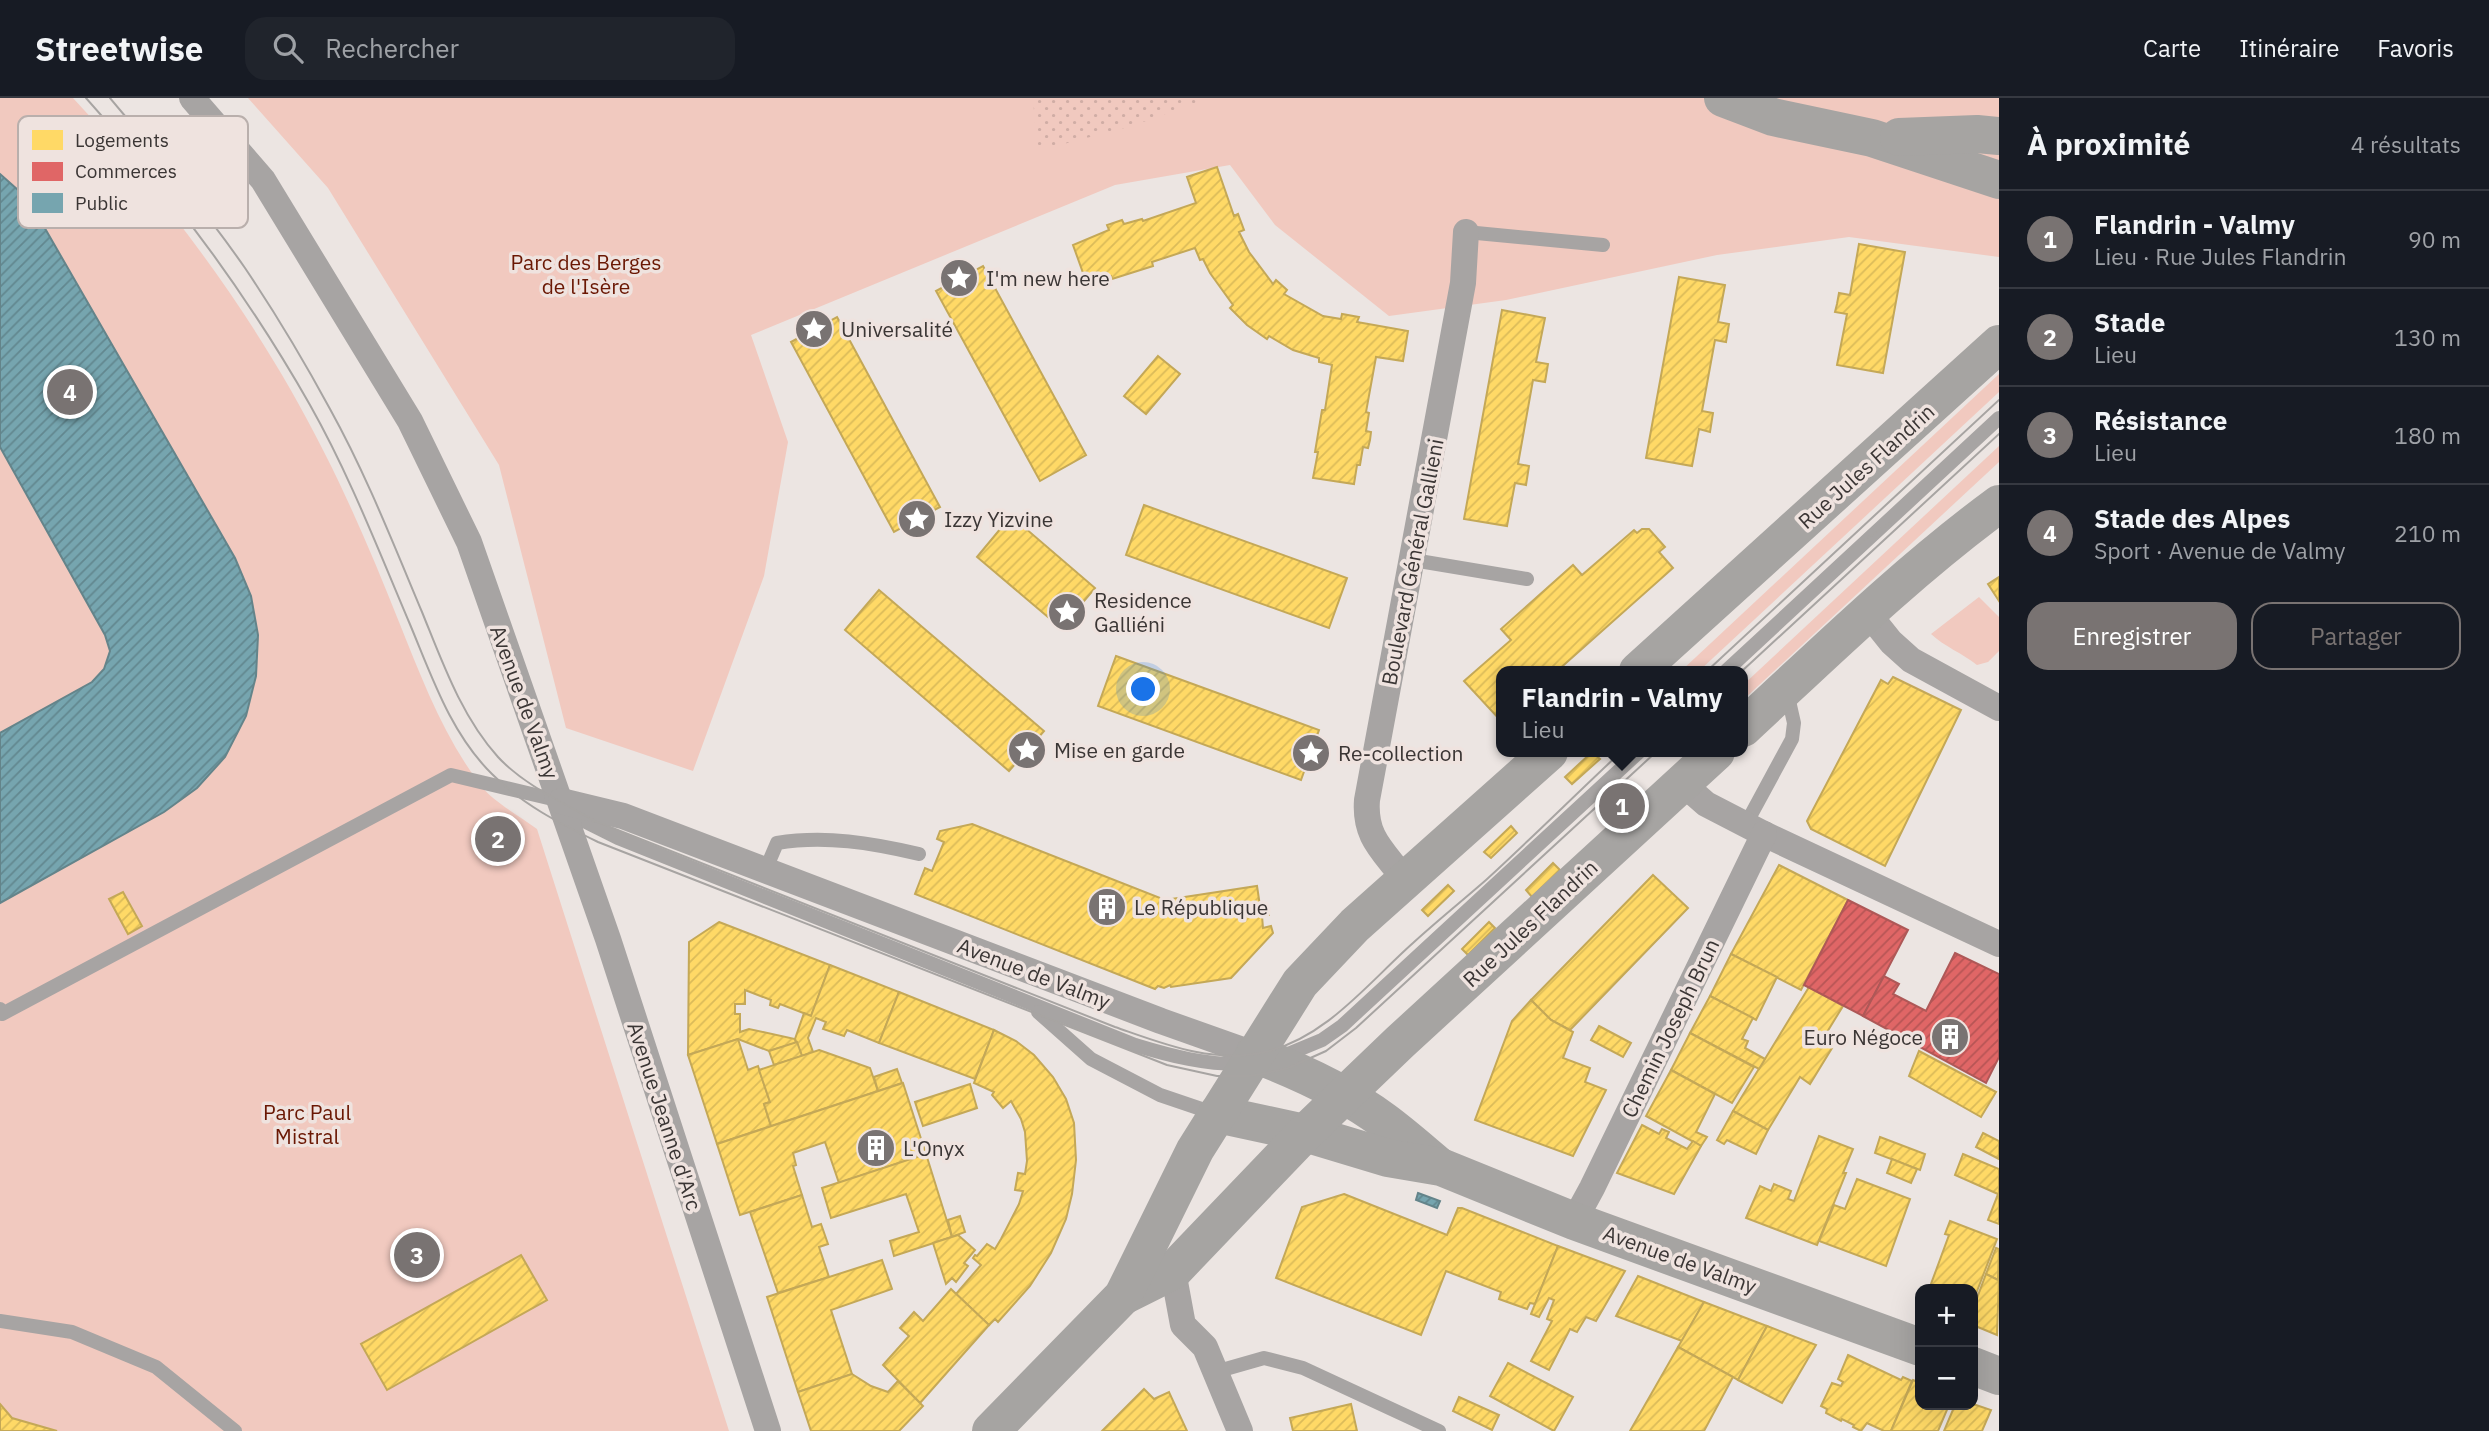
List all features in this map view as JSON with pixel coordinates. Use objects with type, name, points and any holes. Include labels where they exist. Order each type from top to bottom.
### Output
[{"type":"main road","points":[[1723,98],[1773,117],[1872,138],[1999,180]]},
{"type":"main road","points":[[1872,138],[1977,134],[1999,136]]},
{"type":"main road","name":"Rue Jules Flandrin","points":[[1644,666],[1999,344]]},
{"type":"main road","points":[[1964,530],[1999,493]]},
{"type":"main road","points":[[1748,723],[1867,612],[1999,504]]},
{"type":"main road","points":[[991,1431],[1123,1296],[1195,1150],[1217,1114],[1258,1059],[1300,983],[1355,925],[1543,757]]},
{"type":"main road","name":"Rue Jules Flandrin","points":[[1123,1296],[1173,1271],[1305,1133],[1711,757]]},
{"type":"main road","name":"Avenue de Valmy","points":[[1258,1059],[1345,1096],[1384,1121],[1441,1167]]},
{"type":"main road","name":"Avenue de Valmy","points":[[1217,1114],[1305,1133],[1388,1158],[1441,1167],[1574,1221],[1915,1345]]},
{"type":"main road","points":[[1978,1368],[1999,1376]]},
{"type":"street","name":"Avenue de Valmy","points":[[192,98],[208,116]]},
{"type":"street","name":"Avenue de Valmy","points":[[248,163],[263,180],[410,421],[469,542],[561,801],[623,816],[1258,1059]]},
{"type":"street","name":"Boulevard Général Gallieni","points":[[1405,880],[1369,831],[1366,819],[1367,800],[1463,283],[1466,232]]},
{"type":"street","points":[[1867,612],[1891,642],[1911,660],[1999,708]]},
{"type":"street","points":[[1682,783],[1706,804],[1755,829],[1993,941]]},
{"type":"street","name":"Avenue Jeanne d'Arc","points":[[561,801],[768,1431]]},
{"type":"street","name":"Chemin Joseph Brun","points":[[1574,1221],[1592,1188],[1755,829]]},
{"type":"street","points":[[1173,1271],[1183,1325],[1205,1348],[1240,1431]]},
{"type":"lane","points":[[1466,232],[1603,245]]},
{"type":"lane","points":[[1731,666],[1999,418]]},
{"type":"lane","points":[[1413,560],[1527,579]]},
{"type":"lane","name":"Chemin Joseph Brun","points":[[1755,829],[1792,739],[1794,723],[1786,688]]},
{"type":"lane","points":[[1258,1059],[1322,1040],[1342,1026],[1634,757]]},
{"type":"lane","points":[[0,1009],[2,1014],[450,775],[561,801],[584,821],[618,838],[1029,1004]]},
{"type":"lane","points":[[765,871],[777,843],[795,841],[878,845],[919,854]]},
{"type":"lane","name":"Avenue de Valmy","points":[[1029,1004],[1135,1045],[1175,1056],[1222,1065],[1258,1059]]},
{"type":"lane","name":"Avenue de Valmy","points":[[1029,1004],[1091,1059],[1160,1096],[1217,1114]]},
{"type":"lane","points":[[0,1321],[72,1332],[156,1367],[234,1431]]},
{"type":"lane","points":[[1215,1373],[1264,1358],[1278,1361],[1303,1368],[1439,1431]]},
{"type":"green space","name":"Parc Paul Mistral","points":[[0,98],[73,98],[89,116],[18,116],[18,228],[182,228],[242,311],[299,404],[344,494],[425,686],[456,749],[487,793],[537,829],[729,1431],[0,1431]]},
{"type":"green space","name":"Parc des Berges de l'Isère","points":[[248,98],[1999,98],[1999,257],[1849,237],[1717,255],[1506,300],[1389,316],[1275,225],[1230,165],[1115,185],[751,335],[788,442],[764,576],[693,771],[566,728],[499,465],[328,188]]},
{"type":"green space","points":[[1033,98],[1210,98],[1132,126],[1037,151]]},
{"type":"green space","points":[[1999,374],[1999,392],[1704,666],[1686,666]]},
{"type":"green space","points":[[1999,446],[1999,462],[1748,695],[1748,680]]},
{"type":"green space","points":[[1979,597],[1999,617],[1999,651],[1988,662],[1977,665],[1931,634]]},
{"type":"building: Logements","points":[[1217,167],[1234,216],[1238,214],[1244,230],[1239,232],[1249,252],[1273,284],[1276,280],[1287,290],[1284,294],[1323,316],[1341,319],[1342,314],[1359,317],[1357,322],[1408,331],[1403,361],[1376,357],[1366,412],[1369,413],[1366,431],[1371,432],[1370,440],[1368,448],[1363,447],[1354,484],[1313,478],[1322,410],[1325,410],[1332,365],[1319,362],[1319,358],[1293,350],[1269,336],[1267,339],[1247,325],[1230,308],[1233,305],[1203,259],[1200,260],[1195,248],[1152,262],[1153,266],[1087,284],[1073,245],[1109,230],[1107,225],[1122,220],[1124,224],[1142,219],[1143,221],[1196,203],[1187,177]]},
{"type":"building: Logements","points":[[1859,244],[1905,252],[1883,373],[1837,365],[1847,314],[1835,312],[1839,293],[1850,295]]},
{"type":"building: Logements","points":[[983,266],[1086,455],[1040,481],[936,291]]},
{"type":"building: Logements","points":[[1679,277],[1725,285],[1718,322],[1729,324],[1726,342],[1715,340],[1702,411],[1713,413],[1710,432],[1699,429],[1692,466],[1646,458]]},
{"type":"building: Logements","points":[[1502,310],[1545,318],[1536,362],[1548,364],[1545,382],[1533,380],[1518,464],[1529,466],[1526,485],[1515,483],[1507,526],[1464,519]]},
{"type":"building: Logements","points":[[837,317],[940,507],[894,532],[791,342]]},
{"type":"building: Logements","points":[[1158,356],[1180,374],[1146,414],[1124,396]]},
{"type":"building: Logements","points":[[1144,505],[1347,578],[1329,628],[1126,555]]},
{"type":"building: Logements","points":[[1011,516],[1095,588],[1061,628],[977,557]]},
{"type":"building: Logements","points":[[1642,529],[1649,529],[1665,547],[1659,552],[1673,568],[1563,666],[1496,666],[1496,716],[1464,681],[1511,640],[1501,629],[1573,565],[1582,575],[1634,530],[1637,533]]},
{"type":"building: Logements","points":[[1999,577],[1999,601],[1988,584]]},
{"type":"building: Logements","points":[[879,590],[1044,731],[1009,771],[845,630]]},
{"type":"building: Logements","points":[[1116,656],[1319,730],[1301,780],[1098,706]]},
{"type":"building: Logements","points":[[1893,677],[1961,710],[1885,866],[1811,829],[1807,821],[1881,680],[1888,684]]},
{"type":"building: Logements","points":[[1587,757],[1600,759],[1572,784],[1565,777]]},
{"type":"building: Logements","points":[[1633,789],[1640,796],[1611,823],[1604,816]]},
{"type":"building: Logements","points":[[499,824],[511,846],[498,854],[485,832]]},
{"type":"building: Logements","name":"Le République","points":[[972,824],[1165,900],[1257,886],[1260,906],[1269,908],[1269,915],[1262,916],[1263,928],[1271,926],[1273,933],[1231,978],[1164,988],[1158,986],[1155,989],[915,894],[925,868],[932,871],[944,842],[937,839],[940,831]]},
{"type":"building: Logements","points":[[1511,826],[1517,833],[1491,858],[1484,852]]},
{"type":"building: Logements","points":[[1553,863],[1560,870],[1532,897],[1526,890]]},
{"type":"building: Logements","points":[[1779,865],[1848,900],[1801,990],[1731,954]]},
{"type":"building: Logements","points":[[1653,875],[1688,908],[1570,1030],[1551,1020],[1531,1000]]},
{"type":"building: Logements","points":[[1448,885],[1454,891],[1428,916],[1422,910]]},
{"type":"building: Logements","points":[[123,892],[142,926],[128,934],[109,899]]},
{"type":"building: Logements","points":[[719,922],[830,965],[811,1016],[780,1004],[778,1008],[770,1005],[771,1000],[745,990],[745,1004],[735,1004],[735,1014],[740,1014],[740,1032],[749,1029],[795,1039],[796,1043],[769,1051],[738,1039],[688,1055],[689,942]]},
{"type":"building: Logements","points":[[1489,922],[1495,928],[1468,955],[1462,949]]},
{"type":"building: Logements","points":[[1731,954],[1777,977],[1756,1020],[1710,996]]},
{"type":"building: Logements","points":[[830,965],[899,992],[879,1043],[847,1030],[844,1036],[823,1029],[826,1022],[816,1018],[808,1038],[813,1052],[802,1056],[795,1039],[804,1013],[811,1016]]},
{"type":"building: Logements","points":[[1809,987],[1843,1006],[1821,1042],[1832,1048],[1810,1084],[1800,1077],[1768,1130],[1733,1111]]},
{"type":"building: Logements","points":[[899,992],[994,1030],[975,1079],[879,1043]]},
{"type":"building: Logements","points":[[1710,996],[1753,1018],[1742,1039],[1748,1041],[1745,1048],[1765,1059],[1759,1069],[1690,1033]]},
{"type":"building: Logements","points":[[1531,1000],[1551,1020],[1573,1032],[1563,1058],[1590,1068],[1585,1082],[1606,1090],[1573,1156],[1475,1120],[1512,1021]]},
{"type":"building: Logements","points":[[1599,1026],[1631,1043],[1623,1057],[1591,1040]]},
{"type":"building: Logements","points":[[994,1030],[1016,1041],[1034,1055],[1053,1077],[1066,1099],[1074,1123],[1076,1160],[1066,1219],[1051,1253],[1030,1286],[998,1322],[995,1319],[989,1325],[956,1294],[981,1265],[973,1258],[975,1255],[987,1244],[995,1249],[1001,1239],[1019,1204],[1023,1191],[1015,1190],[1018,1173],[1025,1174],[1027,1161],[1025,1132],[1011,1101],[1003,1108],[992,1095],[994,1092],[974,1083]]},
{"type":"building: Logements","points":[[1690,1033],[1754,1067],[1732,1103],[1671,1070]]},
{"type":"building: Logements","points":[[738,1039],[748,1070],[758,1066],[770,1102],[764,1104],[771,1126],[717,1144],[688,1055]]},
{"type":"building: Logements","points":[[797,1042],[802,1056],[774,1065],[769,1051]]},
{"type":"building: Logements","points":[[819,1050],[870,1068],[878,1091],[771,1126],[764,1104],[770,1102],[759,1070]]},
{"type":"building: Logements","points":[[1919,1051],[1996,1092],[1981,1117],[1909,1076]]},
{"type":"building: Logements","points":[[897,1069],[902,1083],[878,1091],[874,1077]]},
{"type":"building: Logements","points":[[1671,1070],[1715,1094],[1696,1132],[1707,1137],[1701,1146],[1646,1116]]},
{"type":"building: Logements","name":"L'Onyx","points":[[903,1083],[926,1154],[839,1183],[825,1142],[793,1153],[796,1165],[793,1166],[802,1195],[740,1215],[717,1144]]},
{"type":"building: Logements","points":[[970,1084],[977,1108],[923,1126],[915,1102]]},
{"type":"building: Logements","points":[[1733,1111],[1768,1130],[1756,1154],[1727,1140],[1724,1144],[1717,1140]]},
{"type":"building: Logements","points":[[1642,1125],[1659,1134],[1662,1129],[1669,1132],[1666,1138],[1687,1149],[1693,1141],[1701,1146],[1674,1194],[1617,1173]]},
{"type":"building: Logements","points":[[1983,1133],[1999,1141],[1999,1159],[1976,1147]]},
{"type":"building: Logements","points":[[1819,1136],[1853,1149],[1817,1245],[1746,1218],[1760,1186],[1771,1191],[1774,1184],[1791,1191],[1788,1199],[1794,1201]]},
{"type":"building: Logements","points":[[1880,1137],[1925,1154],[1920,1170],[1875,1153]]},
{"type":"building: Logements","points":[[926,1154],[952,1237],[894,1256],[890,1241],[919,1232],[906,1194],[831,1218],[822,1188]]},
{"type":"building: Logements","points":[[1963,1154],[1999,1169],[1999,1224],[1988,1220],[1998,1194],[1955,1175]]},
{"type":"building: Logements","points":[[1892,1159],[1917,1169],[1911,1183],[1887,1173]]},
{"type":"building: Logements","points":[[1857,1179],[1910,1199],[1886,1266],[1819,1241],[1834,1205],[1845,1209]]},
{"type":"building: Logements","points":[[1344,1194],[1447,1235],[1458,1208],[1462,1208],[1558,1246],[1535,1304],[1530,1303],[1527,1309],[1499,1299],[1501,1292],[1446,1271],[1421,1335],[1276,1278],[1302,1207]]},
{"type":"building: Logements","points":[[802,1195],[812,1227],[821,1224],[828,1244],[819,1247],[829,1277],[778,1293],[750,1212]]},
{"type":"building: Logements","points":[[960,1216],[965,1232],[952,1237],[948,1220]]},
{"type":"building: Logements","points":[[1950,1221],[1997,1239],[1978,1289],[1978,1284],[1931,1284],[1949,1235],[1945,1234]]},
{"type":"building: Logements","points":[[958,1235],[975,1250],[964,1263],[968,1266],[956,1282],[952,1278],[946,1284],[933,1243]]},
{"type":"building: Logements","points":[[1558,1246],[1625,1271],[1596,1321],[1586,1317],[1577,1332],[1570,1329],[1549,1370],[1531,1361],[1552,1321],[1547,1319],[1554,1300],[1549,1298],[1539,1317],[1531,1314]]},
{"type":"building: Logements","points":[[1996,1248],[1999,1249],[1998,1280],[1986,1274]]},
{"type":"building: Logements","points":[[521,1255],[547,1300],[387,1390],[361,1344]]},
{"type":"building: Logements","points":[[882,1260],[892,1289],[831,1310],[852,1374],[798,1392],[767,1297]]},
{"type":"building: Logements","points":[[1986,1274],[1998,1280],[1999,1277],[1997,1335],[1978,1327],[1978,1296]]},
{"type":"building: Logements","points":[[1638,1276],[1704,1302],[1682,1341],[1616,1316]]},
{"type":"building: Logements","points":[[951,1289],[989,1325],[920,1403],[883,1365],[909,1336],[900,1328],[914,1312],[923,1321]]},
{"type":"building: Logements","points":[[1704,1302],[1767,1326],[1738,1380],[1678,1347]]},
{"type":"building: Logements","points":[[1767,1326],[1816,1345],[1782,1403],[1738,1380]]},
{"type":"building: Logements","points":[[1678,1347],[1733,1377],[1704,1431],[1630,1431]]},
{"type":"building: Logements","points":[[1848,1355],[1901,1380],[1903,1377],[1912,1381],[1891,1431],[1884,1431],[1867,1423],[1861,1431],[1853,1427],[1854,1425],[1826,1413],[1827,1409],[1821,1406],[1832,1383],[1841,1386],[1843,1382],[1838,1379]]},
{"type":"building: Logements","points":[[1508,1363],[1573,1397],[1554,1431],[1490,1396]]},
{"type":"building: Logements","points":[[852,1374],[871,1386],[888,1392],[898,1381],[923,1406],[899,1431],[811,1431],[798,1392]]},
{"type":"building: Logements","points":[[1913,1380],[1915,1410],[1947,1410],[1938,1431],[1891,1431]]},
{"type":"building: Logements","points":[[1144,1389],[1154,1399],[1169,1392],[1187,1431],[1102,1431]]},
{"type":"building: Logements","points":[[1459,1397],[1499,1415],[1492,1430],[1453,1411]]},
{"type":"building: Logements","points":[[0,1404],[12,1418],[57,1431],[0,1431]]},
{"type":"building: Logements","points":[[1351,1404],[1357,1431],[1293,1431],[1290,1418]]},
{"type":"building: Logements","points":[[1978,1406],[1991,1410],[1982,1431],[1944,1431],[1953,1410],[1978,1410]]},
{"type":"building: Commerces","points":[[1848,900],[1908,930],[1863,1016],[1804,985]]},
{"type":"building: Commerces","name":"Euro Négoce","points":[[1955,953],[1999,974],[1999,1057],[1986,1083],[1863,1016],[1884,976],[1899,984],[1893,994],[1926,1011]]},
{"type":"building: Public","points":[[0,174],[18,190],[18,228],[45,228],[235,558],[251,596],[258,635],[256,676],[246,716],[225,757],[197,788],[164,812],[0,903],[0,733],[92,682],[104,669],[110,651],[105,635],[0,447]]},
{"type":"building: Public","points":[[1418,1193],[1440,1201],[1437,1208],[1416,1200]]},
{"type":"tram line","points":[[86,98],[102,116]]},
{"type":"tram line","points":[[110,98],[125,116]]},
{"type":"tram line","points":[[193,228],[261,324],[310,405],[338,458],[453,722],[477,758],[504,785],[555,820],[598,842],[1167,1065],[1217,1076],[1249,1076],[1288,1068],[1326,1051],[1356,1028],[1651,757]]},
{"type":"tram line","points":[[215,228],[268,303],[330,409],[390,535],[463,706],[485,741],[508,767],[544,792],[595,821],[1115,1027],[1188,1050],[1226,1056],[1265,1052],[1308,1035],[1345,1007],[1486,880],[1616,757]]},
{"type":"tram line","points":[[1712,666],[1999,400]]},
{"type":"tram line","points":[[1747,666],[1999,434]]},
{"type":"tram line","points":[[1847,552],[1894,520]]},
{"type":"place","name":"I'm new here","points":[[959,278]]},
{"type":"place","name":"Universalité","points":[[814,329]]},
{"type":"place","name":"Stade des Alpes","points":[[70,392]]},
{"type":"place","name":"Izzy Yizvine","points":[[917,519]]},
{"type":"place","name":"Residence Galliéni","points":[[1067,612]]},
{"type":"place","name":"Mise en garde","points":[[1027,750]]},
{"type":"place","name":"Re-collection","points":[[1311,753]]},
{"type":"place","name":"Flandrin - Valmy","points":[[1622,806]]},
{"type":"place","name":"Stade","points":[[498,839]]},
{"type":"place","name":"Le République","points":[[1107,907]]},
{"type":"place","name":"Euro Négoce","points":[[1950,1037]]},
{"type":"place","name":"L'Onyx","points":[[876,1148]]},
{"type":"place","name":"Résistance","points":[[417,1255]]}]
